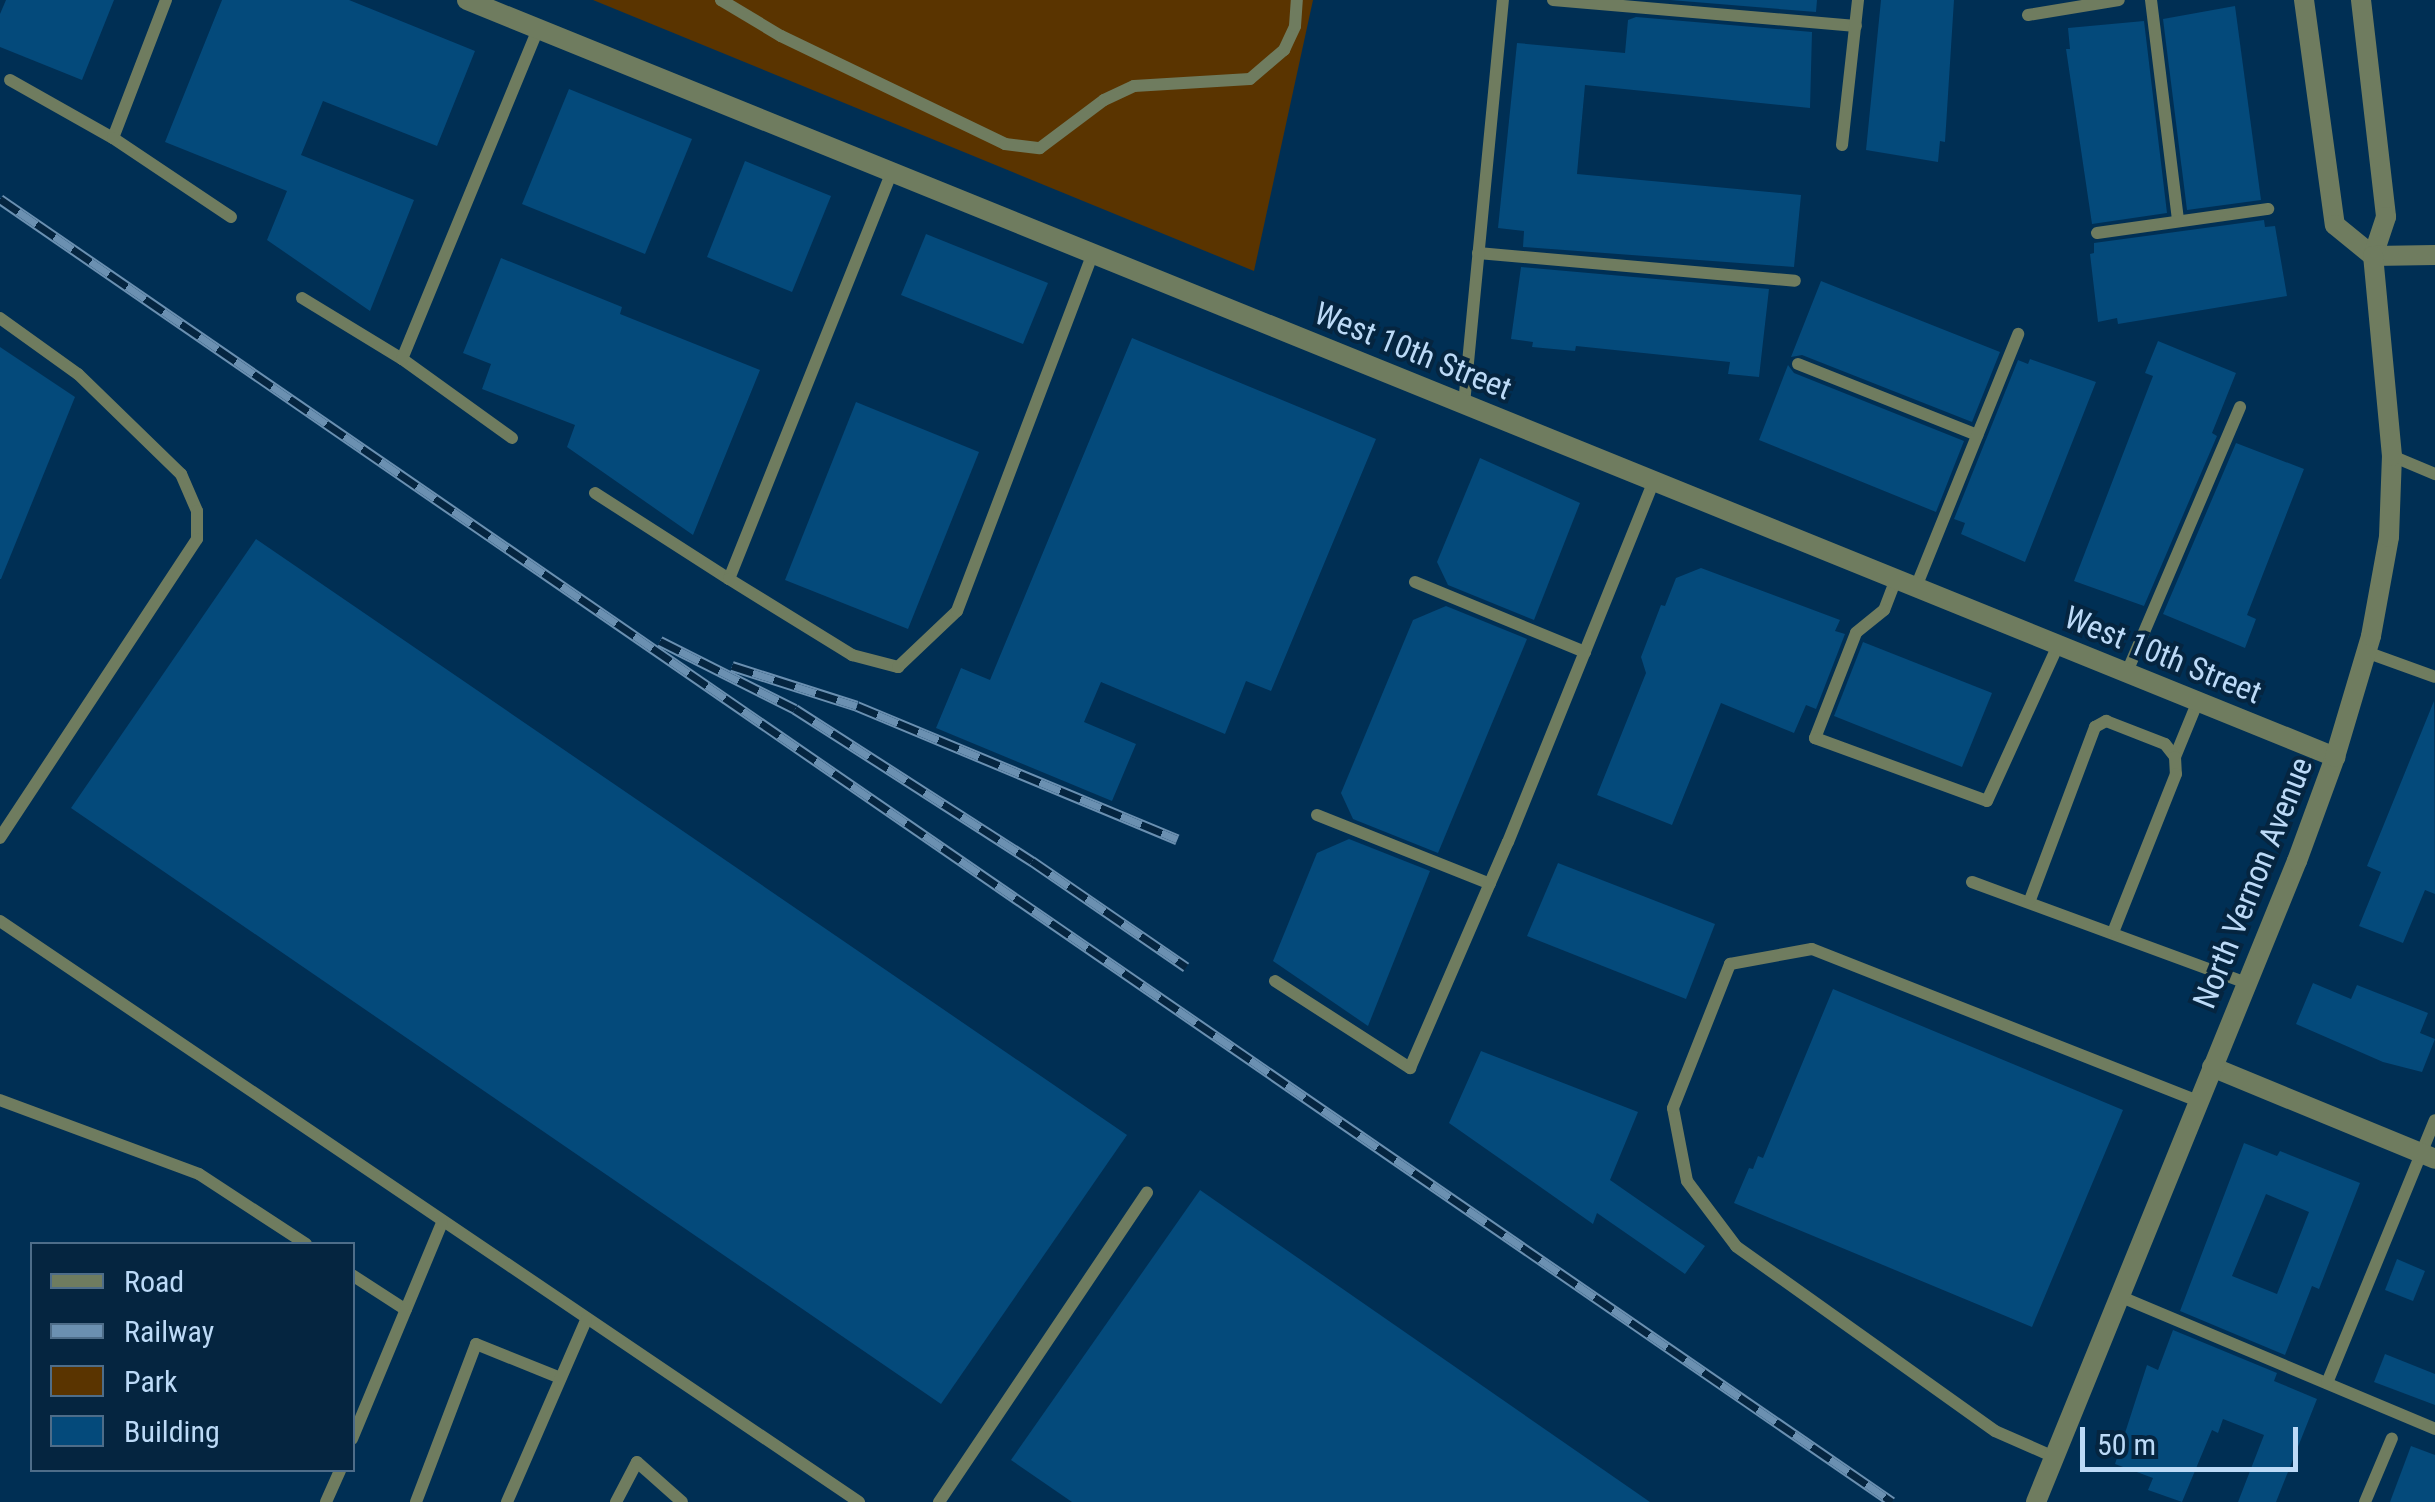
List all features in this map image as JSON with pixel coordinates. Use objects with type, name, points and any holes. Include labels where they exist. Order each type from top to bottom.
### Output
[{"type":"street","name":"West 10th Street","points":[[467,0],[2335,757]]},
{"type":"street","points":[[2304,0],[2335,225],[2373,256],[2435,255]]},
{"type":"street","name":"North Vernon Avenue","points":[[2045,1498],[2054,1457],[2335,757],[2366,652],[2388,538],[2392,456],[2373,256],[2386,218],[2361,0]]},
{"type":"street","points":[[2212,1067],[2428,1156]]},
{"type":"lane","points":[[113,138],[166,0]]},
{"type":"lane","points":[[721,0],[781,36],[1005,144],[1040,148],[1104,100],[1134,86],[1250,79],[1284,50],[1294,26],[1297,0]]},
{"type":"lane","points":[[1464,404],[1502,0]]},
{"type":"lane","points":[[1553,0],[1856,26]]},
{"type":"lane","points":[[1842,145],[1858,0]]},
{"type":"lane","points":[[2028,15],[2119,0]]},
{"type":"lane","points":[[2151,0],[2178,220]]},
{"type":"lane","points":[[402,359],[538,29]]},
{"type":"lane","points":[[10,80],[113,138],[231,217]]},
{"type":"lane","points":[[729,579],[892,172]]},
{"type":"lane","points":[[2097,233],[2268,210]]},
{"type":"lane","points":[[1478,253],[1796,281]]},
{"type":"lane","points":[[595,493],[852,655],[898,667],[957,611],[1093,254]]},
{"type":"lane","points":[[302,298],[402,359],[512,438]]},
{"type":"lane","points":[[0,318],[78,374],[181,474],[197,511],[197,539],[0,838]]},
{"type":"lane","points":[[2018,334],[1978,435],[1906,583],[1884,610],[1856,633],[1814,738],[1987,800],[2058,644]]},
{"type":"lane","points":[[1798,364],[1978,435]]},
{"type":"lane","points":[[2127,672],[2240,407]]},
{"type":"lane","points":[[2392,456],[2435,474]]},
{"type":"lane","points":[[1275,981],[1410,1068],[1490,884],[1654,480]]},
{"type":"lane","points":[[1415,582],[1585,652]]},
{"type":"lane","points":[[2366,652],[2435,677]]},
{"type":"lane","points":[[2114,932],[2176,774],[2176,757],[2198,702]]},
{"type":"lane","points":[[2030,900],[2095,727],[2106,722],[2165,744],[2176,757]]},
{"type":"lane","points":[[1317,815],[1490,884]]},
{"type":"lane","points":[[1972,882],[2030,900],[2246,983]]},
{"type":"lane","points":[[0,921],[442,1224],[860,1502]]},
{"type":"lane","points":[[2054,1457],[1995,1430],[1736,1246],[1687,1181],[1673,1108],[1730,964],[1812,949],[2198,1101]]},
{"type":"lane","points":[[0,1100],[199,1174],[303,1242]]},
{"type":"lane","points":[[2327,1383],[2428,1156],[2435,1120]]},
{"type":"lane","points":[[940,1502],[1147,1192]]},
{"type":"lane","points":[[355,1432],[442,1224]]},
{"type":"lane","points":[[355,1277],[406,1310]]},
{"type":"lane","points":[[2119,1296],[2435,1429]]},
{"type":"lane","points":[[507,1502],[586,1320]]},
{"type":"lane","points":[[416,1502],[476,1344],[558,1377]]},
{"type":"lane","points":[[2365,1502],[2392,1438]]},
{"type":"lane","points":[[616,1502],[637,1462],[682,1502]]},
{"type":"lane","points":[[326,1502],[339,1472]]},
{"type":"green space","points":[[593,0],[1313,0],[1254,271]]},
{"type":"building","points":[[6,0],[114,0],[82,80],[0,47],[0,14]]},
{"type":"building","points":[[222,0],[349,0],[475,51],[437,146],[323,101],[301,155],[414,200],[370,311],[267,240],[287,191],[165,142]]},
{"type":"building","points":[[1670,0],[1817,0],[1816,12]]},
{"type":"building","points":[[1881,0],[1954,0],[1945,142],[1940,141],[1938,162],[1866,150]]},
{"type":"building","points":[[2235,6],[2261,200],[2187,210],[2163,19]]},
{"type":"building","points":[[1636,17],[1812,32],[1810,108],[1585,85],[1577,174],[1801,195],[1794,267],[1523,247],[1524,231],[1498,228],[1517,43],[1625,53],[1628,20]]},
{"type":"building","points":[[2144,21],[2167,213],[2092,224],[2066,49],[2070,49],[2068,28]]},
{"type":"building","points":[[569,89],[692,139],[645,254],[522,204]]},
{"type":"building","points":[[745,161],[831,196],[792,292],[707,257]]},
{"type":"building","points":[[2264,220],[2265,227],[2275,226],[2287,296],[2118,324],[2117,318],[2098,322],[2090,254],[2094,253],[2094,243]]},
{"type":"building","points":[[926,234],[1048,283],[1023,344],[901,295]]},
{"type":"building","points":[[501,258],[622,307],[620,314],[760,370],[693,535],[567,447],[575,425],[482,389],[491,364],[463,353]]},
{"type":"building","points":[[1521,267],[1769,289],[1759,377],[1728,374],[1730,362],[1576,346],[1575,351],[1532,347],[1533,342],[1511,339]]},
{"type":"building","points":[[1821,281],[2000,352],[1972,422],[1802,355],[1791,357]]},
{"type":"building","points":[[1132,338],[1376,439],[1271,691],[1246,681],[1225,734],[1101,682],[1084,722],[1136,744],[1112,801],[936,728],[961,668],[990,680]]},
{"type":"building","points":[[2158,341],[2236,373],[2212,433],[2217,436],[2144,606],[2074,581],[2153,376],[2145,373]]},
{"type":"building","points":[[0,347],[75,397],[1,579],[0,579]]},
{"type":"building","points":[[2030,359],[2096,382],[2025,562],[1961,534],[1965,523],[1954,519],[2018,360],[2028,364]]},
{"type":"building","points":[[1788,365],[1794,373],[1964,441],[1936,512],[1759,440]]},
{"type":"building","points":[[856,402],[979,452],[908,629],[785,580]]},
{"type":"building","points":[[2236,443],[2304,469],[2247,615],[2256,619],[2245,648],[2163,614]]},
{"type":"building","points":[[1480,458],[1580,503],[1534,620],[1448,585],[1437,562]]},
{"type":"building","points":[[256,539],[1127,1135],[941,1404],[71,808]]},
{"type":"building","points":[[1701,568],[1840,620],[1835,631],[1845,634],[1816,709],[1806,705],[1794,733],[1721,703],[1672,825],[1597,795],[1646,673],[1641,657],[1661,605],[1665,606],[1676,578]]},
{"type":"building","points":[[1446,606],[1527,639],[1438,853],[1353,819],[1341,793],[1413,620]]},
{"type":"building","points":[[1863,642],[1992,693],[1962,767],[1834,716]]},
{"type":"building","points":[[2434,701],[2435,894],[2425,890],[2403,943],[2359,926],[2381,872],[2367,866]]},
{"type":"building","points":[[1349,839],[1430,871],[1368,1026],[1273,961],[1317,853]]},
{"type":"building","points":[[1558,863],[1715,924],[1686,999],[1527,936]]},
{"type":"building","points":[[2313,983],[2351,999],[2357,985],[2428,1013],[2420,1033],[2435,1039],[2422,1072],[2383,1062],[2296,1024]]},
{"type":"building","points":[[1833,989],[2123,1110],[2032,1327],[1734,1203],[1749,1168],[1753,1169],[1758,1156],[1763,1158]]},
{"type":"building","points":[[1481,1051],[1638,1112],[1610,1180],[1705,1246],[1685,1274],[1597,1213],[1593,1224],[1449,1123]]},
{"type":"building","points":[[2244,1143],[2277,1156],[2280,1151],[2360,1183],[2319,1289],[2312,1286],[2285,1355],[2180,1311]],"holes":[[[2266,1194],[2309,1212],[2277,1294],[2232,1276]]]},
{"type":"building","points":[[1200,1190],[1650,1502],[1072,1502],[1011,1460]]},
{"type":"building","points":[[2397,1259],[2425,1271],[2413,1301],[2385,1290]]},
{"type":"building","points":[[2173,1330],[2277,1373],[2274,1381],[2317,1399],[2276,1502],[2238,1502],[2264,1435],[2223,1419],[2218,1433],[2212,1430],[2182,1502],[2148,1490],[2153,1478],[2115,1464],[2147,1365],[2158,1370]]},
{"type":"building","points":[[2385,1354],[2435,1374],[2435,1405],[2374,1382]]},
{"type":"building","points":[[2411,1446],[2435,1455],[2435,1502],[2390,1502]]},
{"type":"railway","points":[[0,199],[1892,1502]]},
{"type":"railway","points":[[660,641],[795,709],[1032,861],[1186,967]]},
{"type":"railway","points":[[732,666],[857,706],[1177,839]]}]
